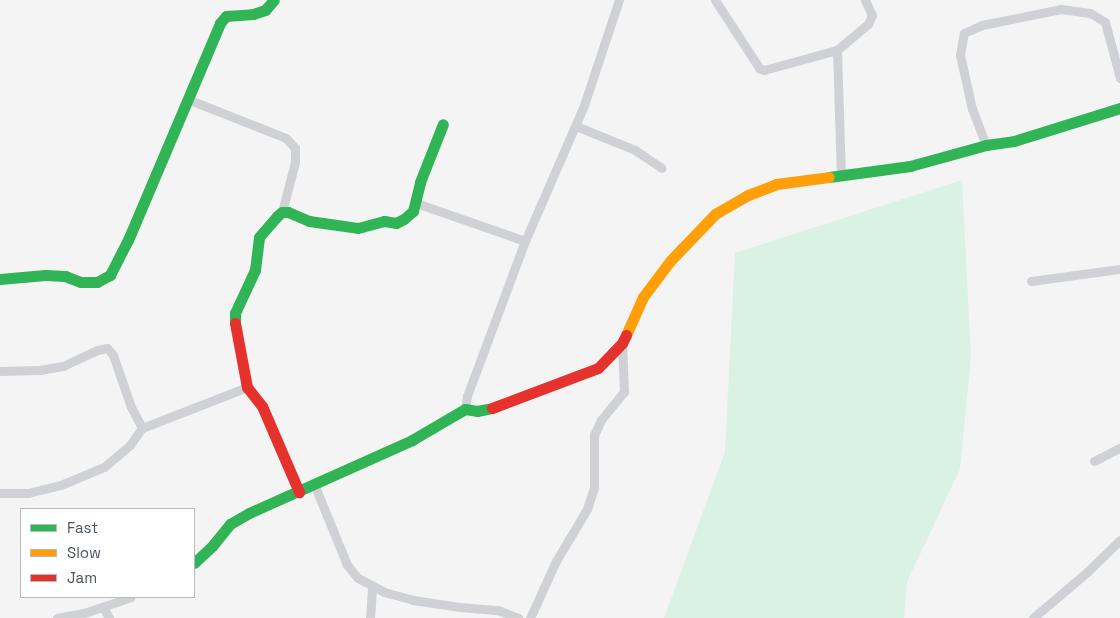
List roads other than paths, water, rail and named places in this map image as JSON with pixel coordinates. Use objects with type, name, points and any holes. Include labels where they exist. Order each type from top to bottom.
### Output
[{"type":"street","points":[[0,279],[55,275],[81,282],[98,282],[110,275],[128,240],[220,23],[226,16],[259,12],[271,6],[274,0]]},
{"type":"street","points":[[464,409],[467,396],[525,241],[576,126],[619,0]]},
{"type":"street","points":[[715,0],[760,69],[778,67],[837,50],[868,24],[872,15],[865,0]]},
{"type":"street","points":[[986,145],[972,109],[960,55],[964,33],[982,25],[1061,10],[1090,13],[1105,22],[1120,78]]},
{"type":"street","points":[[837,50],[841,174]]},
{"type":"street","points":[[187,100],[286,138],[296,148],[295,162],[282,212],[259,237],[255,270],[235,313],[235,331],[244,366],[246,387],[262,406],[299,492]]},
{"type":"street","points":[[195,562],[230,524],[412,440],[464,409],[478,411],[496,407],[598,368],[622,343],[644,297],[670,261],[715,214],[748,195],[776,184],[910,166],[986,145],[1040,134],[1120,108]]},
{"type":"street","points":[[282,212],[288,212],[309,221],[358,228],[384,221],[396,223],[413,211],[420,182],[443,124]]},
{"type":"street","points":[[576,126],[635,150],[662,168]]},
{"type":"street","points":[[416,203],[525,241]]},
{"type":"street","points":[[1031,281],[1120,269]]},
{"type":"street","points":[[530,618],[556,561],[587,509],[594,488],[594,435],[601,420],[624,392],[622,343]]},
{"type":"street","points":[[0,370],[40,370],[63,366],[98,350],[107,348],[113,355],[132,407],[142,428]]},
{"type":"street","points":[[0,493],[28,493],[63,484],[104,467],[130,445],[142,428],[246,387]]},
{"type":"street","points":[[1094,461],[1120,448]]},
{"type":"street","points":[[314,484],[347,565],[358,578],[384,592],[413,600],[498,610],[518,618]]},
{"type":"street","points":[[1033,618],[1087,572],[1120,540]]},
{"type":"street","points":[[370,618],[372,586]]},
{"type":"street","points":[[57,618],[103,607],[128,598]]},
{"type":"street","points":[[103,607],[109,618]]}]
